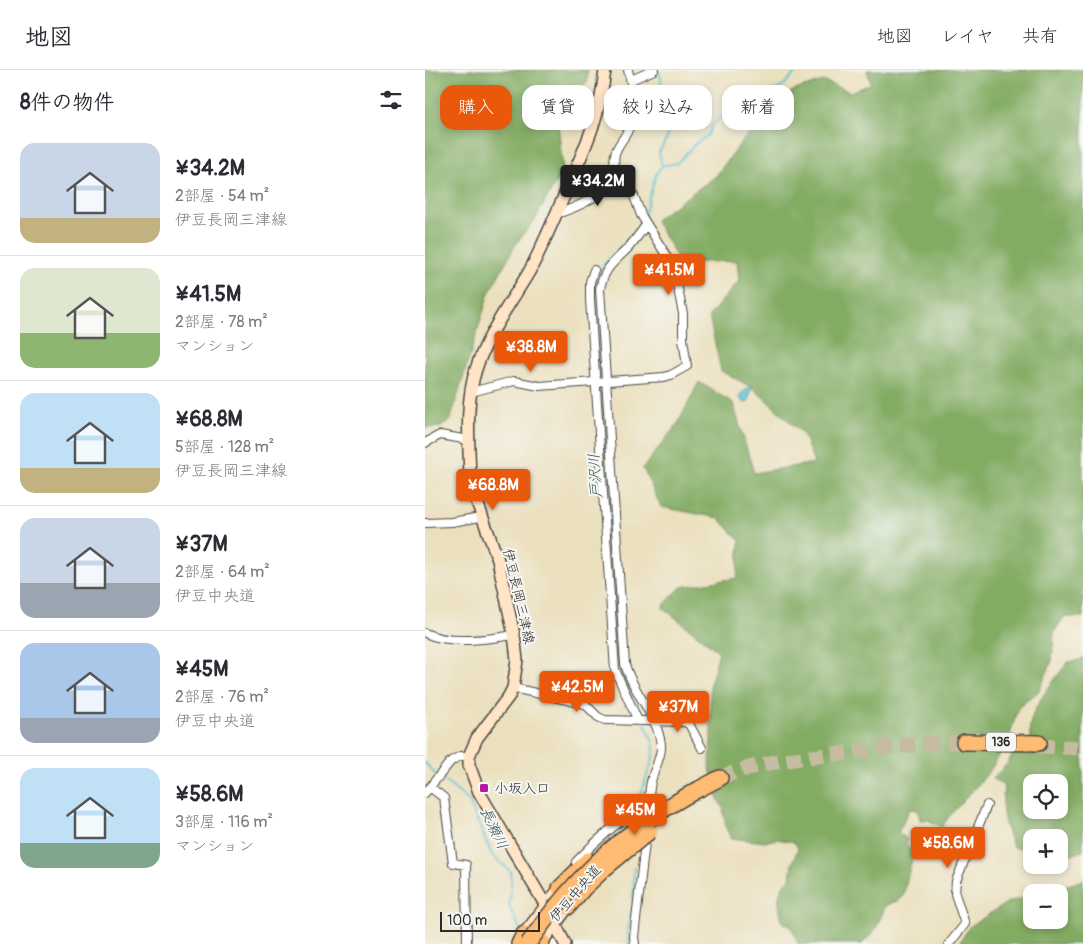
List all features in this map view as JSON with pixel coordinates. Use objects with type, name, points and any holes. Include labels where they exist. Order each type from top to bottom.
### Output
[{"type":"highway","name":"136","points":[[964,744],[1039,744]]},
{"type":"highway","name":"伊豆中央道","points":[[533,942],[563,898],[596,862],[629,834],[661,812],[721,780]]},
{"type":"highway","name":"伊豆中央道","points":[[533,942],[572,893],[599,865],[621,845],[697,792]]},
{"type":"highway","points":[[560,888],[588,860],[628,827],[677,797],[697,792]]},
{"type":"highway","points":[[568,906],[599,873],[679,805]]},
{"type":"main road","name":"伊豆長岡三津線","points":[[469,756],[477,738],[513,688],[517,660],[514,636],[498,560],[481,517],[470,478],[471,392],[481,353],[530,269],[556,214],[597,117],[605,70]]},
{"type":"main road","points":[[469,756],[471,774],[479,792],[547,906],[565,944]]},
{"type":"main road","points":[[533,942],[534,922],[560,888]]},
{"type":"main road","points":[[533,942],[555,924],[568,906]]},
{"type":"street","points":[[471,392],[513,380],[539,386],[664,377],[687,366],[683,339],[683,314],[676,279],[666,255],[646,225],[634,196],[615,171],[614,154],[632,122],[634,94],[628,70]]},
{"type":"street","points":[[631,80],[654,70]]},
{"type":"street","points":[[556,214],[593,197],[605,187],[615,171]]},
{"type":"street","points":[[639,721],[615,670],[601,381],[600,289],[603,274],[629,247],[646,225]]},
{"type":"street","points":[[594,270],[589,294],[601,381],[625,664],[661,745],[661,753],[650,785],[650,800],[634,937],[635,944]]},
{"type":"street","points":[[425,443],[440,435],[469,440]]},
{"type":"street","points":[[425,523],[452,522],[481,517]]},
{"type":"street","points":[[425,633],[438,638],[469,640],[514,636]]},
{"type":"street","points":[[513,688],[585,704],[598,717],[605,720],[684,722],[689,724],[702,748]]},
{"type":"street","points":[[467,944],[466,865],[453,863],[444,798],[429,787],[456,757],[469,756]]},
{"type":"street","points":[[560,888],[562,878],[597,839],[650,800]]},
{"type":"street","points":[[949,944],[965,924],[955,894],[956,881],[987,805]]},
{"type":"street","points":[[568,906],[581,902],[601,878],[645,845]]},
{"type":"street","points":[[511,944],[518,932],[534,922]]},
{"type":"green space","points":[[425,70],[588,70],[587,82],[584,85],[522,85],[522,130],[559,130],[563,170],[534,221],[517,242],[489,293],[450,421],[441,427],[425,428]]},
{"type":"green space","points":[[867,70],[1083,70],[1083,617],[1064,617],[1054,632],[1052,661],[1039,691],[1018,708],[1009,738],[965,738],[966,750],[1001,749],[999,757],[985,777],[955,809],[942,827],[928,820],[920,820],[918,810],[910,809],[898,833],[906,838],[907,848],[914,851],[903,896],[897,901],[886,905],[875,931],[862,944],[798,944],[791,926],[782,922],[779,898],[782,889],[790,879],[792,864],[798,848],[794,842],[776,839],[765,842],[731,838],[726,828],[723,808],[718,799],[710,768],[710,684],[719,652],[662,607],[681,587],[737,578],[740,541],[719,518],[661,507],[643,468],[678,423],[699,382],[733,403],[754,473],[814,463],[803,434],[753,388],[721,371],[709,316],[739,281],[737,261],[680,263],[655,220],[716,176],[742,141],[753,130],[794,130],[794,90],[823,81],[850,92],[871,84]]},
{"type":"green space","points":[[1083,657],[1083,851],[1068,855],[1068,829],[1023,829],[1023,850],[1013,847],[1004,817],[1004,786],[993,779],[1008,763],[1014,751],[1037,750],[1030,737],[1032,716],[1049,687],[1068,662],[1080,660]]},
{"type":"green space","points":[[1083,880],[1083,944],[959,944],[969,927],[1008,902],[1023,898],[1023,929],[1068,929],[1068,885]]},
{"type":"water","points":[[752,385],[748,402],[744,403],[738,396]]},
{"type":"waterway","points":[[657,70],[660,74],[668,118],[667,138],[659,152],[662,166]]},
{"type":"waterway","points":[[662,166],[677,163],[695,144],[708,135],[713,124],[719,118],[748,115],[756,101],[763,94],[781,88],[798,70]]},
{"type":"waterway","name":"戸沢川","points":[[644,215],[656,174],[662,166]]},
{"type":"waterway","name":"戸沢川","points":[[601,380],[594,289],[597,277],[608,260],[629,238],[642,219]]},
{"type":"waterway","name":"戸沢川","points":[[601,385],[619,664],[622,676],[643,719]]},
{"type":"waterway","name":"戸沢川","points":[[641,796],[654,750],[645,724]]},
{"type":"waterway","name":"長瀬川","points":[[425,763],[437,776]]},
{"type":"waterway","name":"長瀬川","points":[[441,778],[469,801],[492,855],[511,872],[509,906],[520,929]]},
{"type":"waterway","name":"戸沢川","points":[[629,944],[628,931],[633,904],[634,868]]},
{"type":"tunnel","points":[[720,778],[748,768],[791,760],[899,746],[964,742]]},
{"type":"tunnel","points":[[1039,746],[1083,748]]},
{"type":"place","name":"小坂入口","points":[[484,788]]}]
